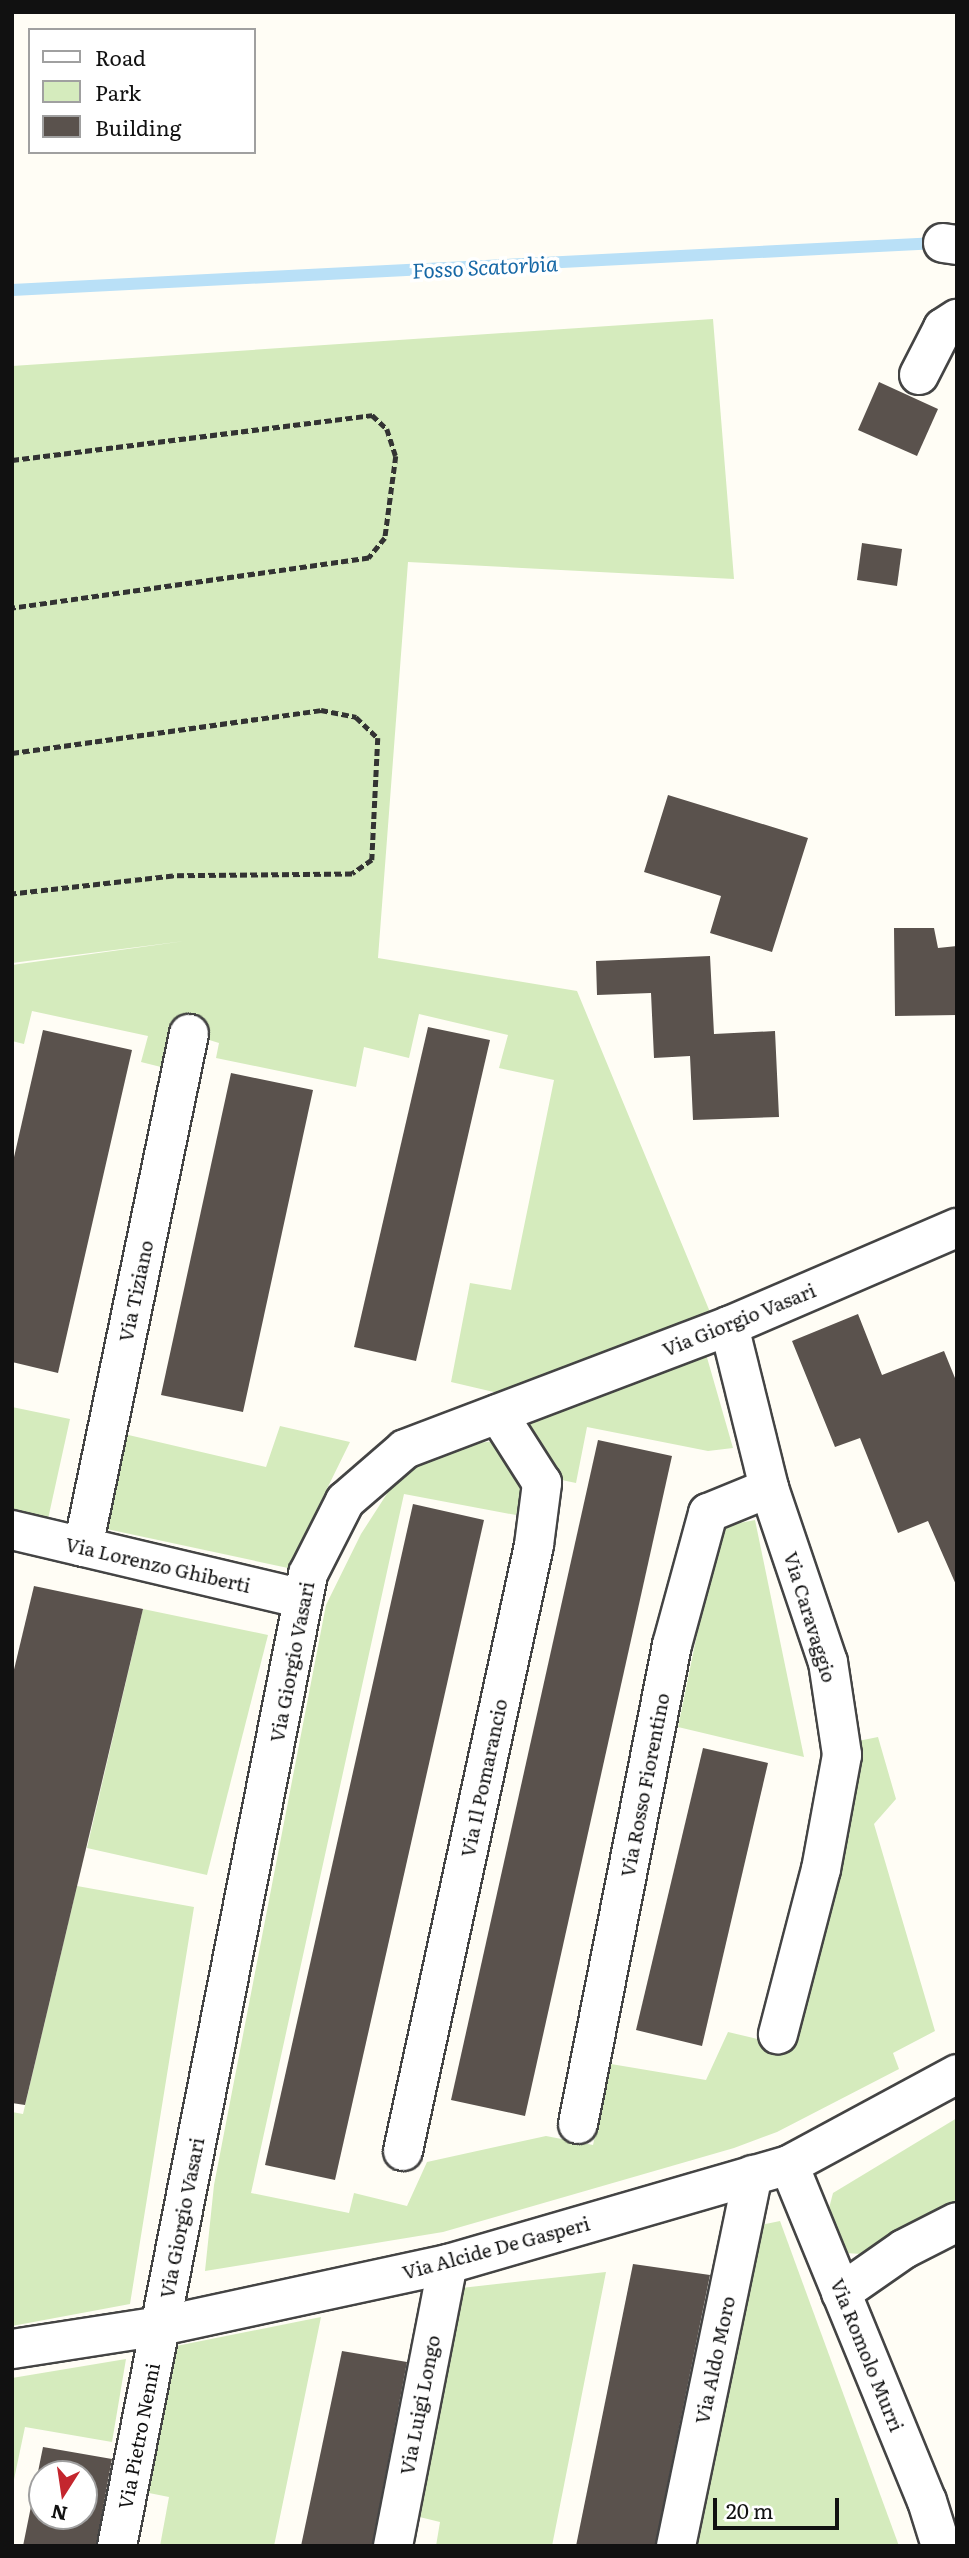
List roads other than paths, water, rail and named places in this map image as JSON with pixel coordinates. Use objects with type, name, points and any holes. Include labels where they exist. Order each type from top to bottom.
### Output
[{"type":"street","points":[[919,375],[943,328],[957,319]]},
{"type":"street","name":"Via Tiziano","points":[[83,1547],[189,1034]]},
{"type":"street","name":"Via Giorgio Vasari","points":[[161,2326],[308,1574],[345,1501],[405,1448],[729,1326],[957,1228]]},
{"type":"street","name":"Via Caravaggio","points":[[729,1326],[769,1488],[828,1662],[842,1755],[821,1869],[778,2034]]},
{"type":"street","name":"Via Il Pomarancio","points":[[403,2151],[531,1559],[539,1508],[542,1483],[498,1414]]},
{"type":"street","name":"Via Rosso Fiorentino","points":[[578,2124],[673,1645],[708,1513],[769,1488]]},
{"type":"street","name":"Via Lorenzo Ghiberti","points":[[12,1530],[303,1599]]},
{"type":"street","name":"Via Alcide De Gasperi","points":[[12,2348],[161,2326],[448,2264],[771,2170],[957,2074]]},
{"type":"street","name":"Via Romolo Murri","points":[[771,2170],[841,2293],[927,2501],[942,2546]]},
{"type":"street","name":"Via Aldo Moro","points":[[676,2546],[771,2170]]},
{"type":"street","points":[[841,2293],[904,2249],[957,2222]]},
{"type":"street","name":"Via Luigi Longo","points":[[393,2546],[448,2264]]},
{"type":"street","name":"Via Pietro Nenni","points":[[117,2546],[161,2326]]},
{"type":"waterway","name":"Fosso Scatorbia","points":[[12,290],[938,243]]}]
